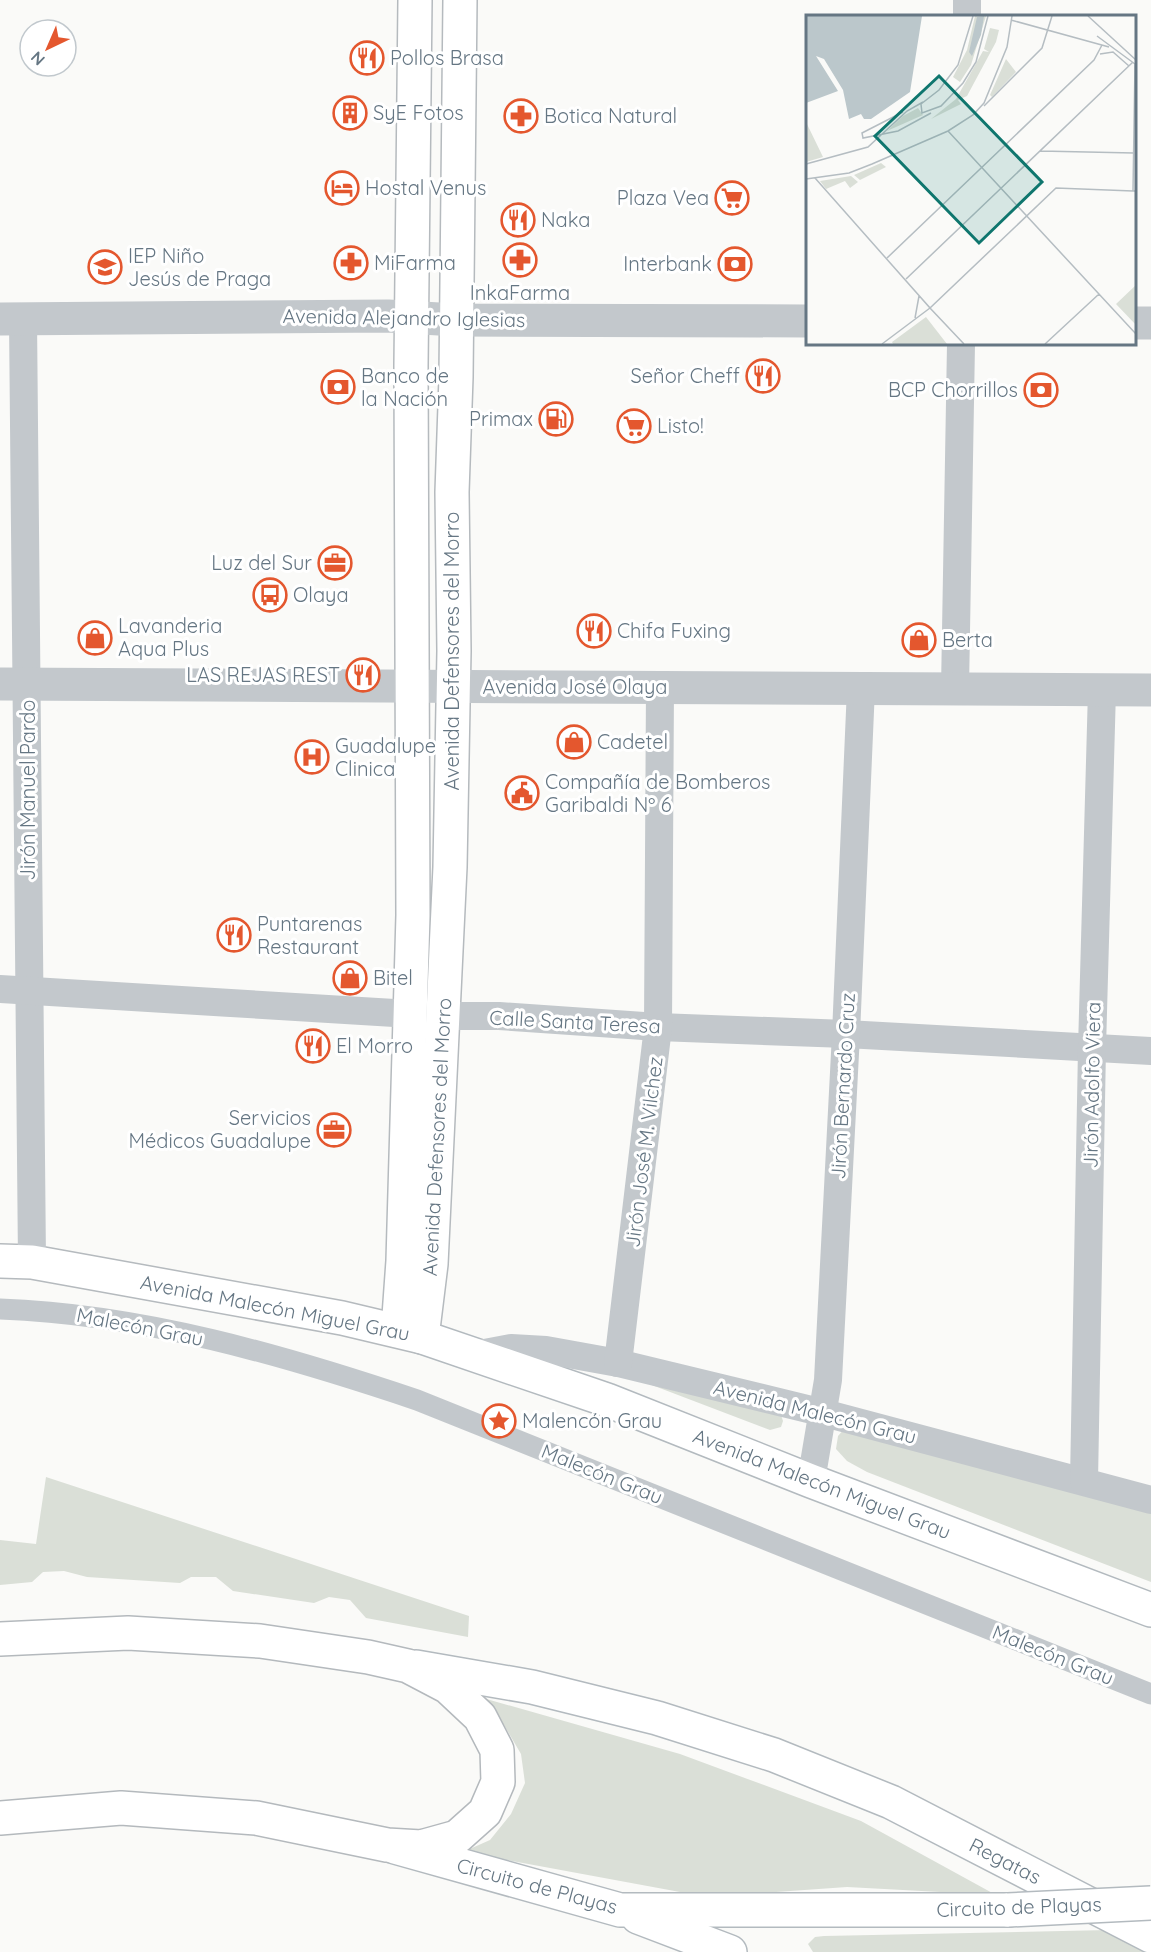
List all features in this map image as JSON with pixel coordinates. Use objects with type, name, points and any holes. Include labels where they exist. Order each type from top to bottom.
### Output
[{"type":"main road","name":"Avenida Defensores del Morro","points":[[410,1334],[403,1260],[412,915],[412,316],[415,0]]},
{"type":"main road","name":"Avenida Defensores del Morro","points":[[410,1334],[431,1264],[450,867],[454,686],[452,492],[460,0]]},
{"type":"main road","name":"Avenida Malecón Miguel Grau","points":[[0,1261],[32,1262],[342,1318],[410,1334],[607,1400],[811,1481],[1151,1610]]},
{"type":"main road","points":[[0,1639],[128,1633],[260,1641],[368,1657],[408,1666],[448,1688],[480,1717],[497,1750],[498,1782],[485,1812],[457,1837],[421,1847],[387,1845]]},
{"type":"main road","name":"Regatas","points":[[408,1666],[532,1687],[657,1718],[774,1755],[891,1802],[1151,1936]]},
{"type":"main road","name":"Circuito de Playas","points":[[0,1818],[121,1808],[256,1818],[387,1845],[620,1910],[1008,1910],[1151,1903]]},
{"type":"main road","points":[[620,1910],[730,1952]]},
{"type":"street","name":"Avenida Alejandro Iglesias","points":[[12,319],[412,316],[456,320],[806,321]]},
{"type":"street","name":"Jirón Manuel Pardo","points":[[12,319],[14,684],[30,991],[32,1262]]},
{"type":"street","points":[[955,689],[961,345]]},
{"type":"street","name":"Avenida José Olaya","points":[[14,684],[1151,690]]},
{"type":"street","name":"Jirón José M. Vilchez","points":[[618,1363],[658,1027],[660,687]]},
{"type":"street","name":"Jirón Bernardo Cruz","points":[[811,1481],[828,1380],[861,688]]},
{"type":"street","name":"Jirón Adolfo Viera","points":[[1084,1481],[1092,1048],[1102,690]]},
{"type":"street","name":"Calle Santa Teresa","points":[[0,989],[444,1016],[499,1016],[658,1027],[846,1034],[1151,1051]]},
{"type":"street","name":"Malecón Grau","points":[[0,1309],[90,1316],[188,1335],[330,1371],[384,1389],[456,1415],[1151,1694]]},
{"type":"street","name":"Avenida Malecón Grau","points":[[474,1355],[511,1348],[546,1350],[618,1363],[824,1413],[1151,1500]]},
{"type":"shaded area","points":[[615,1371],[781,1415],[783,1421],[781,1427],[770,1430]]},
{"type":"shaded area","points":[[845,1428],[1151,1511],[1151,1582],[867,1472],[847,1461],[836,1449],[838,1436]]},
{"type":"shaded area","points":[[46,1477],[469,1616],[468,1637],[366,1618],[350,1600],[329,1597],[314,1603],[233,1591],[216,1577],[191,1577],[180,1583],[87,1577],[64,1571],[43,1572],[32,1582],[0,1585],[0,1540],[36,1544]]},
{"type":"shaded area","points":[[476,1696],[680,1754],[861,1821],[996,1895],[847,1887],[707,1897],[463,1852],[490,1840],[511,1814],[525,1783],[521,1754],[504,1725]]},
{"type":"shaded area","points":[[1109,1930],[1151,1952],[813,1952],[808,1944],[815,1937],[824,1936]]},
{"type":"place","name":"Pollos Brasa","points":[[367,58]]},
{"type":"place","name":"SyE Fotos","points":[[350,113]]},
{"type":"place","name":"Botica Natural","points":[[521,116]]},
{"type":"place","name":"Hostal Venus","points":[[342,188]]},
{"type":"place","name":"Plaza Vea","points":[[732,198]]},
{"type":"place","name":"Naka","points":[[518,220]]},
{"type":"place","name":"InkaFarma","points":[[520,260]]},
{"type":"place","name":"MiFarma","points":[[351,263]]},
{"type":"place","name":"Interbank","points":[[735,264]]},
{"type":"place","name":"IEP Niño Jesús de Praga","points":[[105,267]]},
{"type":"place","name":"Señor Cheff","points":[[763,376]]},
{"type":"place","name":"Banco de la Nación","points":[[338,387]]},
{"type":"place","name":"BCP Chorrillos","points":[[1041,390]]},
{"type":"place","name":"Primax","points":[[556,419]]},
{"type":"place","name":"Listo!","points":[[634,426]]},
{"type":"place","name":"Luz del Sur","points":[[335,563]]},
{"type":"place","name":"Olaya","points":[[270,595]]},
{"type":"place","name":"Chifa Fuxing","points":[[594,631]]},
{"type":"place","name":"Lavanderia Aqua Plus","points":[[95,638]]},
{"type":"place","name":"Berta","points":[[919,640]]},
{"type":"place","name":"LAS REJAS REST","points":[[363,675]]},
{"type":"place","name":"Cadetel","points":[[574,742]]},
{"type":"place","name":"Guadalupe Clinica","points":[[312,757]]},
{"type":"place","name":"Compañía de Bomberos Garibaldi Nº 6","points":[[522,793]]},
{"type":"place","name":"Puntarenas Restaurant","points":[[234,935]]},
{"type":"place","name":"Bitel","points":[[350,978]]},
{"type":"place","name":"El Morro","points":[[313,1046]]},
{"type":"place","name":"Servicios Médicos Guadalupe","points":[[334,1130]]},
{"type":"place","name":"Malencón Grau","points":[[499,1421]]}]
